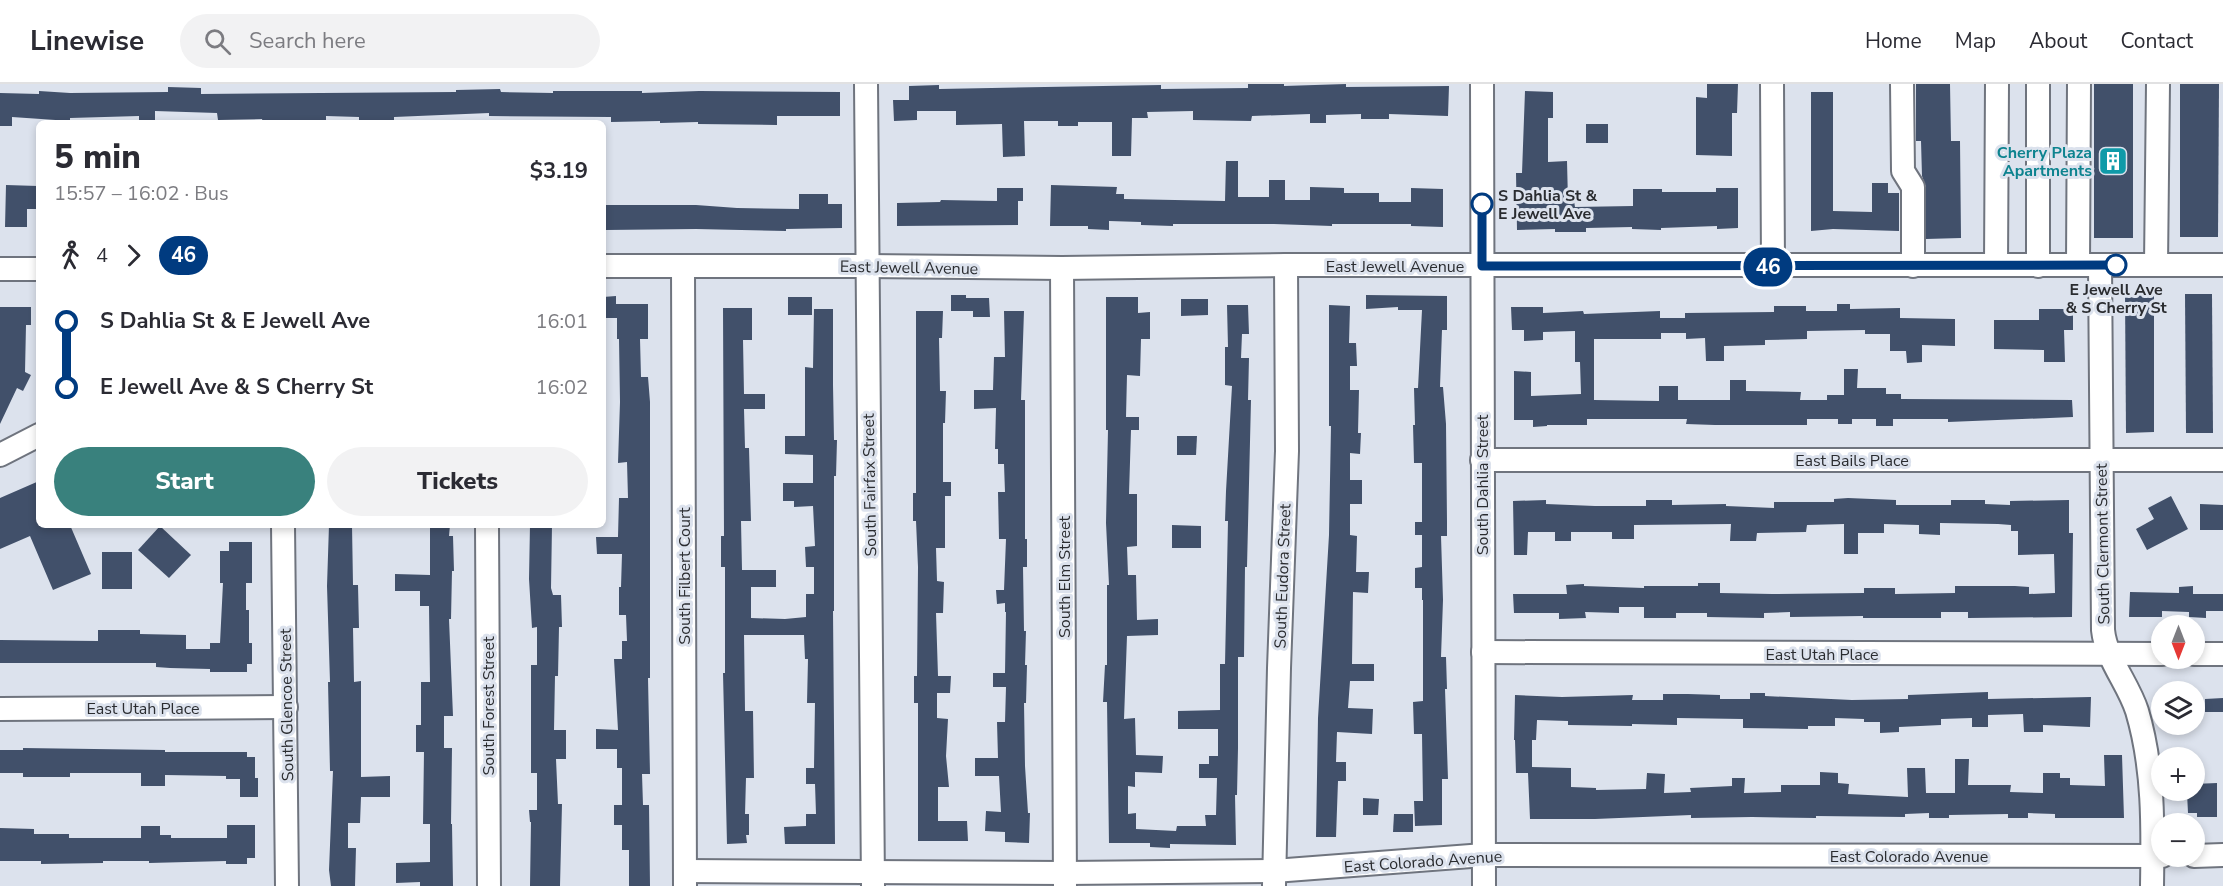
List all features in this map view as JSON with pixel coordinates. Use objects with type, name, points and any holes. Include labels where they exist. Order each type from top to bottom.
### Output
[{"type":"street","name":"South Fairfax Street","points":[[866,84],[873,879]]},
{"type":"street","name":"South Dahlia Street","points":[[1482,84],[1484,886]]},
{"type":"street","points":[[1772,84],[1773,267]]},
{"type":"street","points":[[1902,84],[1903,171],[1913,188],[1913,266]]},
{"type":"street","points":[[1996,265],[1997,84]]},
{"type":"street","points":[[2038,84],[2038,266]]},
{"type":"street","name":"South Clermont Street","points":[[2079,84],[2101,461],[2103,630],[2109,654],[2128,689],[2141,728],[2150,775],[2153,813]]},
{"type":"street","points":[[2156,265],[2158,84]]},
{"type":"street","name":"East Jewell Avenue","points":[[606,266],[1062,268],[1286,265],[1773,267],[2223,265]]},
{"type":"street","name":"South Eudora Street","points":[[1274,878],[1287,451],[1286,265]]},
{"type":"street","name":"South Filbert Court","points":[[683,267],[686,879]]},
{"type":"street","name":"South Elm Street","points":[[1062,268],[1065,879]]},
{"type":"street","points":[[0,269],[36,269]]},
{"type":"street","points":[[0,455],[36,437]]},
{"type":"street","name":"East Bails Place","points":[[1482,459],[2223,460]]},
{"type":"street","name":"South Glencoe Street","points":[[283,528],[287,886]]},
{"type":"street","name":"South Forest Street","points":[[487,528],[489,886]]},
{"type":"street","name":"East Utah Place","points":[[1483,652],[2151,654]]},
{"type":"street","points":[[2205,654],[2223,654]]},
{"type":"street","name":"East Utah Place","points":[[0,709],[286,707]]},
{"type":"street","name":"East Colorado Avenue","points":[[686,879],[1274,878],[1484,855],[2151,856]]},
{"type":"street","points":[[2205,856],[2223,855]]},
{"type":"street","name":"South Clermont Street","points":[[2152,886],[2155,867]]},
{"type":"building","points":[[1248,84],[1284,84],[1284,86],[1346,84],[1346,87],[1449,86],[1448,116],[1389,114],[1389,119],[1361,119],[1361,114],[1326,115],[1326,123],[1310,123],[1310,114],[1252,116],[1251,121],[1193,120],[1193,111],[1147,112],[1148,118],[1132,118],[1131,156],[1112,156],[1112,122],[1078,122],[1078,126],[1058,126],[1058,121],[1024,121],[1025,156],[1003,157],[1002,124],[956,125],[956,111],[917,111],[917,120],[894,121],[893,100],[909,100],[909,86],[939,85],[939,89],[1161,85],[1161,89],[1248,88]]},
{"type":"building","points":[[1707,84],[1738,84],[1737,113],[1732,113],[1732,156],[1696,155],[1696,97],[1707,98]]},
{"type":"building","points":[[1916,84],[1950,84],[1951,141],[1960,141],[1961,238],[1926,239],[1926,187],[1922,176],[1921,141],[1916,141]]},
{"type":"building","name":"Cherry Plaza Apartments","points":[[2094,84],[2133,84],[2133,238],[2094,238]]},
{"type":"building","points":[[2180,84],[2219,84],[2218,237],[2180,237]]},
{"type":"building","points":[[168,87],[201,88],[201,94],[456,92],[456,90],[500,89],[501,92],[553,93],[553,91],[840,92],[840,116],[777,116],[777,125],[660,123],[660,121],[611,122],[611,117],[489,116],[489,113],[394,117],[394,120],[359,120],[359,117],[326,116],[326,120],[218,120],[217,113],[155,111],[155,120],[139,120],[139,116],[70,118],[70,120],[12,117],[12,126],[0,126],[0,93],[168,92]]},
{"type":"building","points":[[1525,91],[1553,92],[1553,118],[1548,118],[1548,162],[1567,161],[1568,201],[1574,201],[1575,207],[1633,206],[1633,189],[1662,189],[1662,192],[1716,192],[1716,188],[1738,188],[1738,228],[1717,229],[1717,226],[1661,228],[1661,230],[1632,229],[1632,227],[1586,228],[1586,232],[1555,232],[1555,229],[1517,230],[1516,173],[1522,173]]},
{"type":"building","points":[[1811,92],[1833,92],[1833,211],[1872,212],[1872,183],[1888,183],[1888,193],[1899,193],[1899,231],[1833,229],[1811,231]]},
{"type":"building","points":[[1586,124],[1608,124],[1608,143],[1586,143]]},
{"type":"building","points":[[1226,161],[1238,161],[1238,197],[1269,197],[1269,180],[1285,180],[1285,200],[1310,200],[1310,187],[1344,188],[1344,193],[1379,193],[1379,202],[1411,202],[1411,188],[1443,189],[1443,227],[1411,226],[1411,224],[1332,224],[1332,226],[1173,224],[1173,226],[1109,221],[1109,230],[1088,229],[1088,226],[1050,226],[1051,185],[1117,187],[1116,194],[1124,194],[1124,199],[1225,201]]},
{"type":"building","points":[[6,185],[36,186],[36,209],[27,209],[27,227],[5,227]]},
{"type":"building","points":[[997,188],[1023,188],[1023,201],[1018,201],[1018,225],[897,226],[897,203],[940,202],[941,200],[997,201]]},
{"type":"building","points":[[799,194],[828,194],[828,204],[842,204],[842,228],[786,229],[786,231],[606,230],[606,205],[696,205],[799,209]]},
{"type":"building","points":[[2125,294],[2154,294],[2154,432],[2126,433]]},
{"type":"building","points":[[2185,294],[2212,294],[2213,433],[2186,433]]},
{"type":"building","points":[[951,295],[966,295],[966,298],[989,298],[990,317],[973,317],[973,311],[951,311]]},
{"type":"building","points":[[1366,295],[1447,296],[1447,330],[1442,330],[1440,387],[1443,387],[1446,424],[1447,522],[1447,536],[1441,536],[1443,600],[1441,657],[1446,657],[1448,779],[1442,779],[1442,825],[1415,826],[1414,801],[1423,801],[1422,734],[1414,734],[1413,702],[1423,701],[1423,600],[1422,588],[1415,588],[1415,568],[1422,567],[1422,535],[1415,535],[1415,522],[1422,522],[1422,463],[1414,463],[1413,425],[1415,425],[1414,388],[1418,388],[1422,310],[1398,310],[1398,307],[1366,309]]},
{"type":"building","points":[[616,296],[616,304],[648,304],[648,339],[640,339],[641,377],[648,377],[650,402],[650,678],[648,678],[650,774],[642,774],[643,805],[649,805],[650,886],[629,886],[629,850],[622,850],[622,825],[614,825],[614,805],[622,805],[622,768],[617,768],[617,749],[596,749],[596,729],[618,730],[614,659],[622,659],[622,641],[627,641],[626,615],[619,615],[622,554],[597,554],[596,537],[618,537],[619,498],[628,498],[627,462],[618,463],[620,402],[617,318],[606,318],[606,297]]},
{"type":"building","points":[[788,297],[812,297],[812,315],[788,315]]},
{"type":"building","points":[[1106,297],[1138,297],[1138,313],[1150,312],[1150,339],[1141,339],[1140,376],[1127,375],[1126,417],[1139,417],[1139,430],[1131,430],[1129,494],[1137,494],[1137,546],[1127,547],[1128,575],[1136,575],[1137,620],[1158,619],[1158,635],[1127,636],[1124,719],[1135,718],[1136,755],[1163,756],[1162,773],[1135,772],[1135,787],[1128,786],[1128,814],[1136,813],[1136,829],[1176,831],[1177,826],[1206,826],[1205,815],[1216,815],[1217,778],[1199,778],[1199,764],[1209,764],[1209,756],[1218,756],[1218,729],[1178,729],[1178,711],[1220,710],[1220,664],[1225,664],[1228,521],[1225,521],[1232,386],[1225,385],[1225,347],[1228,347],[1227,305],[1248,305],[1249,334],[1242,334],[1241,358],[1249,358],[1248,400],[1251,400],[1244,657],[1238,657],[1236,845],[1170,844],[1170,848],[1150,847],[1150,843],[1109,843],[1107,702],[1103,702],[1105,665],[1107,665],[1107,585],[1109,585],[1106,523],[1108,430],[1106,430]]},
{"type":"building","points":[[1181,299],[1208,299],[1208,315],[1181,316]]},
{"type":"building","points":[[1837,304],[1850,304],[1850,309],[1900,308],[1900,318],[1955,319],[1955,346],[1922,345],[1922,362],[1907,363],[1906,351],[1890,351],[1890,334],[1865,334],[1865,330],[1807,331],[1807,339],[1765,340],[1765,345],[1724,346],[1724,361],[1706,361],[1705,338],[1686,339],[1686,333],[1661,333],[1661,339],[1594,339],[1594,400],[1659,401],[1659,386],[1678,386],[1678,400],[1730,400],[1730,380],[1746,380],[1746,391],[1801,392],[1800,400],[1827,400],[1827,395],[1844,395],[1844,369],[1858,369],[1857,388],[1886,388],[1886,394],[1901,394],[1901,399],[2072,400],[2073,417],[1948,422],[1948,419],[1893,419],[1893,426],[1876,426],[1876,419],[1852,419],[1852,424],[1838,424],[1838,419],[1807,419],[1807,425],[1715,425],[1686,424],[1687,419],[1587,419],[1587,425],[1533,427],[1533,420],[1514,420],[1514,371],[1531,372],[1531,396],[1581,394],[1580,362],[1575,362],[1575,331],[1543,332],[1543,340],[1524,341],[1524,330],[1512,330],[1511,307],[1543,307],[1543,313],[1660,311],[1660,318],[1685,318],[1685,313],[1774,312],[1774,306],[1806,306],[1806,311],[1837,311]]},
{"type":"building","points":[[1329,305],[1350,306],[1349,343],[1356,343],[1357,366],[1350,366],[1350,390],[1359,390],[1358,433],[1361,433],[1360,454],[1350,453],[1350,480],[1362,480],[1362,504],[1350,504],[1350,535],[1357,536],[1356,572],[1369,572],[1368,593],[1353,592],[1352,664],[1374,664],[1374,681],[1350,681],[1348,708],[1373,709],[1372,734],[1337,732],[1336,762],[1346,762],[1346,781],[1338,781],[1336,837],[1316,837],[1318,718],[1329,535],[1331,426],[1329,426]]},
{"type":"building","points":[[0,307],[31,307],[31,325],[26,325],[25,372],[31,375],[23,391],[17,388],[0,424]]},
{"type":"building","points":[[723,308],[752,308],[752,340],[743,340],[744,394],[765,394],[765,409],[744,409],[745,448],[749,448],[751,521],[741,521],[742,570],[776,570],[776,587],[751,587],[751,618],[785,619],[806,617],[806,594],[814,594],[814,567],[806,567],[805,547],[815,546],[813,506],[794,507],[794,501],[783,501],[783,483],[813,483],[813,455],[785,454],[785,436],[805,436],[805,367],[813,368],[814,309],[833,309],[834,440],[837,440],[836,476],[834,476],[833,611],[835,844],[785,844],[784,827],[806,826],[806,814],[816,814],[815,784],[806,784],[806,768],[814,768],[815,703],[807,703],[808,659],[805,659],[804,635],[744,635],[745,711],[753,711],[754,778],[746,778],[745,814],[749,814],[747,843],[727,844],[723,673],[725,673],[725,567],[721,567],[721,536],[724,536]]},
{"type":"building","points":[[2039,309],[2073,309],[2073,330],[2064,330],[2065,362],[2044,362],[2044,350],[1994,349],[1994,320],[2039,320]]},
{"type":"building","points":[[916,311],[943,311],[942,338],[939,338],[940,391],[946,391],[945,423],[943,423],[943,482],[951,482],[951,496],[945,496],[945,548],[936,548],[937,581],[944,582],[943,613],[936,613],[938,676],[951,676],[950,693],[937,693],[937,718],[948,719],[946,756],[949,787],[938,787],[938,821],[967,821],[968,841],[918,841],[918,703],[914,703],[914,676],[917,676],[918,567],[916,521],[913,521],[913,493],[916,493]]},
{"type":"building","points":[[1004,311],[1024,311],[1021,400],[1025,400],[1027,567],[1023,567],[1025,665],[1027,665],[1026,703],[1024,703],[1025,766],[1028,813],[1030,813],[1029,843],[1005,842],[1005,832],[985,831],[986,811],[1001,812],[999,776],[975,776],[975,758],[998,758],[997,722],[1005,722],[1006,687],[993,687],[993,673],[1005,673],[1006,612],[1005,603],[997,604],[996,590],[1004,590],[1006,539],[999,539],[998,492],[1005,492],[1004,464],[998,464],[998,449],[995,449],[996,408],[974,409],[974,390],[993,390],[994,357],[1005,357]]},
{"type":"building","points":[[1177,436],[1197,436],[1196,455],[1177,455]]},
{"type":"building","points":[[36,482],[36,528],[71,528],[91,574],[53,590],[30,536],[0,549],[0,498]]},
{"type":"building","points":[[2171,496],[2188,529],[2147,550],[2136,529],[2154,519],[2148,508]]},
{"type":"building","points":[[1834,499],[1896,500],[1896,505],[1951,505],[1951,500],[1985,500],[1985,504],[2010,505],[2010,501],[2069,500],[2069,533],[2073,533],[2072,617],[1968,618],[1968,612],[1941,612],[1941,618],[1790,617],[1790,612],[1764,613],[1764,618],[1707,617],[1707,613],[1676,613],[1676,618],[1644,618],[1644,607],[1619,607],[1619,613],[1585,612],[1586,618],[1559,619],[1559,613],[1514,613],[1513,594],[1567,594],[1566,585],[1584,584],[1584,586],[1644,588],[1644,586],[1698,586],[1698,583],[1720,583],[1720,593],[1772,594],[1864,593],[1864,588],[1895,588],[1895,594],[1955,593],[1955,586],[2015,586],[2029,587],[2029,594],[2055,593],[2054,554],[2018,555],[2018,531],[2011,531],[2011,525],[1998,524],[1940,523],[1940,535],[1919,534],[1919,525],[1884,524],[1884,533],[1858,533],[1858,554],[1844,554],[1844,524],[1807,525],[1806,532],[1757,533],[1756,541],[1730,541],[1731,524],[1634,525],[1634,539],[1612,539],[1612,532],[1571,532],[1571,541],[1555,541],[1555,532],[1528,532],[1527,555],[1514,555],[1513,501],[1546,500],[1546,504],[1646,506],[1646,500],[1672,500],[1672,505],[1726,504],[1726,506],[1774,508],[1774,502],[1834,502]]},
{"type":"building","points":[[2200,504],[2223,505],[2223,530],[2200,530]]},
{"type":"building","points":[[1172,525],[1201,526],[1201,548],[1172,548]]},
{"type":"building","points":[[158,528],[162,528],[191,555],[169,578],[138,550]]},
{"type":"building","points":[[329,528],[352,528],[353,585],[358,585],[359,628],[353,628],[354,682],[361,681],[361,777],[390,776],[390,797],[361,797],[360,823],[348,823],[348,848],[356,848],[355,886],[331,886],[329,870],[333,771],[330,771],[327,586]]},
{"type":"building","points":[[430,528],[450,528],[449,536],[453,536],[454,571],[452,571],[451,619],[449,619],[453,716],[444,716],[444,748],[452,748],[453,886],[420,886],[420,882],[396,883],[396,863],[430,862],[430,824],[423,824],[424,752],[416,752],[416,725],[421,725],[421,682],[430,682],[429,606],[420,606],[420,591],[395,591],[395,574],[430,575]]},
{"type":"building","points":[[530,528],[552,528],[551,588],[553,595],[561,595],[562,627],[559,627],[558,676],[555,676],[554,730],[566,730],[566,759],[556,759],[558,804],[562,804],[560,886],[530,886],[531,822],[529,810],[537,810],[537,773],[531,773],[531,665],[537,665],[537,627],[532,628],[529,579]]},
{"type":"building","points":[[229,542],[252,542],[252,583],[246,583],[246,610],[249,610],[249,643],[252,643],[252,664],[247,664],[247,672],[210,672],[210,669],[156,667],[156,663],[0,663],[0,640],[98,641],[98,630],[140,630],[140,634],[186,635],[186,649],[210,649],[210,643],[220,643],[223,583],[220,583],[220,551],[229,551]]},
{"type":"building","points":[[102,552],[132,552],[132,589],[102,589]]},
{"type":"building","points":[[2193,586],[2193,594],[2223,594],[2223,611],[2206,611],[2206,618],[2205,615],[2189,615],[2189,612],[2162,611],[2162,615],[2151,615],[2151,617],[2129,617],[2130,592],[2179,593],[2179,587]]},
{"type":"building","points":[[1988,692],[1988,699],[2091,697],[2090,727],[2043,725],[2043,732],[2024,732],[2023,714],[1988,715],[1988,727],[1972,727],[1972,718],[1941,719],[1941,725],[1899,727],[1899,732],[1880,733],[1880,722],[1864,722],[1864,719],[1835,718],[1835,726],[1808,726],[1808,729],[1743,728],[1743,719],[1677,718],[1677,725],[1632,724],[1632,726],[1568,725],[1568,721],[1537,720],[1536,740],[1532,740],[1532,767],[1571,768],[1571,787],[1596,788],[1596,790],[1646,789],[1647,773],[1665,774],[1664,793],[1691,792],[1690,788],[1732,786],[1732,778],[1745,778],[1744,793],[1781,792],[1781,785],[1820,785],[1820,772],[1838,773],[1838,783],[1849,784],[1848,794],[1908,797],[1907,768],[1925,768],[1926,793],[1955,793],[1955,759],[1969,759],[1968,785],[2011,785],[2010,792],[2043,793],[2043,773],[2060,773],[2060,778],[2070,778],[2070,785],[2105,786],[2104,755],[2122,755],[2124,818],[2055,818],[2055,814],[2028,813],[2028,818],[2008,818],[2008,814],[1949,815],[1949,818],[1929,818],[1929,813],[1905,814],[1905,817],[1691,818],[1691,815],[1530,819],[1528,773],[1516,773],[1515,695],[1562,697],[1633,695],[1632,700],[1663,700],[1663,694],[1720,695],[1720,699],[1750,699],[1750,693],[1765,693],[1765,696],[1852,700],[1908,699],[1908,695]]},
{"type":"building","points":[[2223,698],[2223,712],[2205,712],[2205,699]]},
{"type":"building","points":[[23,748],[247,752],[247,757],[255,757],[258,797],[240,797],[240,779],[226,779],[226,776],[165,775],[165,786],[141,786],[141,773],[70,773],[70,777],[23,777],[23,773],[0,773],[0,750],[23,750]]},
{"type":"building","points":[[2217,783],[2217,817],[2205,817],[2205,813],[2188,813],[2187,801],[2205,801],[2205,784]]},
{"type":"building","points":[[1363,798],[1379,799],[1378,815],[1363,815]]},
{"type":"building","points":[[1394,814],[1413,814],[1413,832],[1393,832]]},
{"type":"building","points":[[227,825],[255,825],[255,858],[247,858],[247,864],[226,864],[226,861],[149,863],[149,861],[103,861],[103,863],[41,864],[41,861],[0,861],[0,828],[34,829],[34,834],[69,834],[69,838],[141,838],[141,826],[160,826],[160,835],[171,835],[171,838],[227,838]]},
{"type":"bus line","name":"46","points":[[1482,204],[1482,266],[2116,265]]},
{"type":"place","name":"Cherry Plaza Apartments","points":[[2113,161]]},
{"type":"place","name":"S Dahlia St & E Jewell Ave","points":[[1482,204]]},
{"type":"place","name":"E Jewell Ave & S Cherry St","points":[[2116,265]]}]
